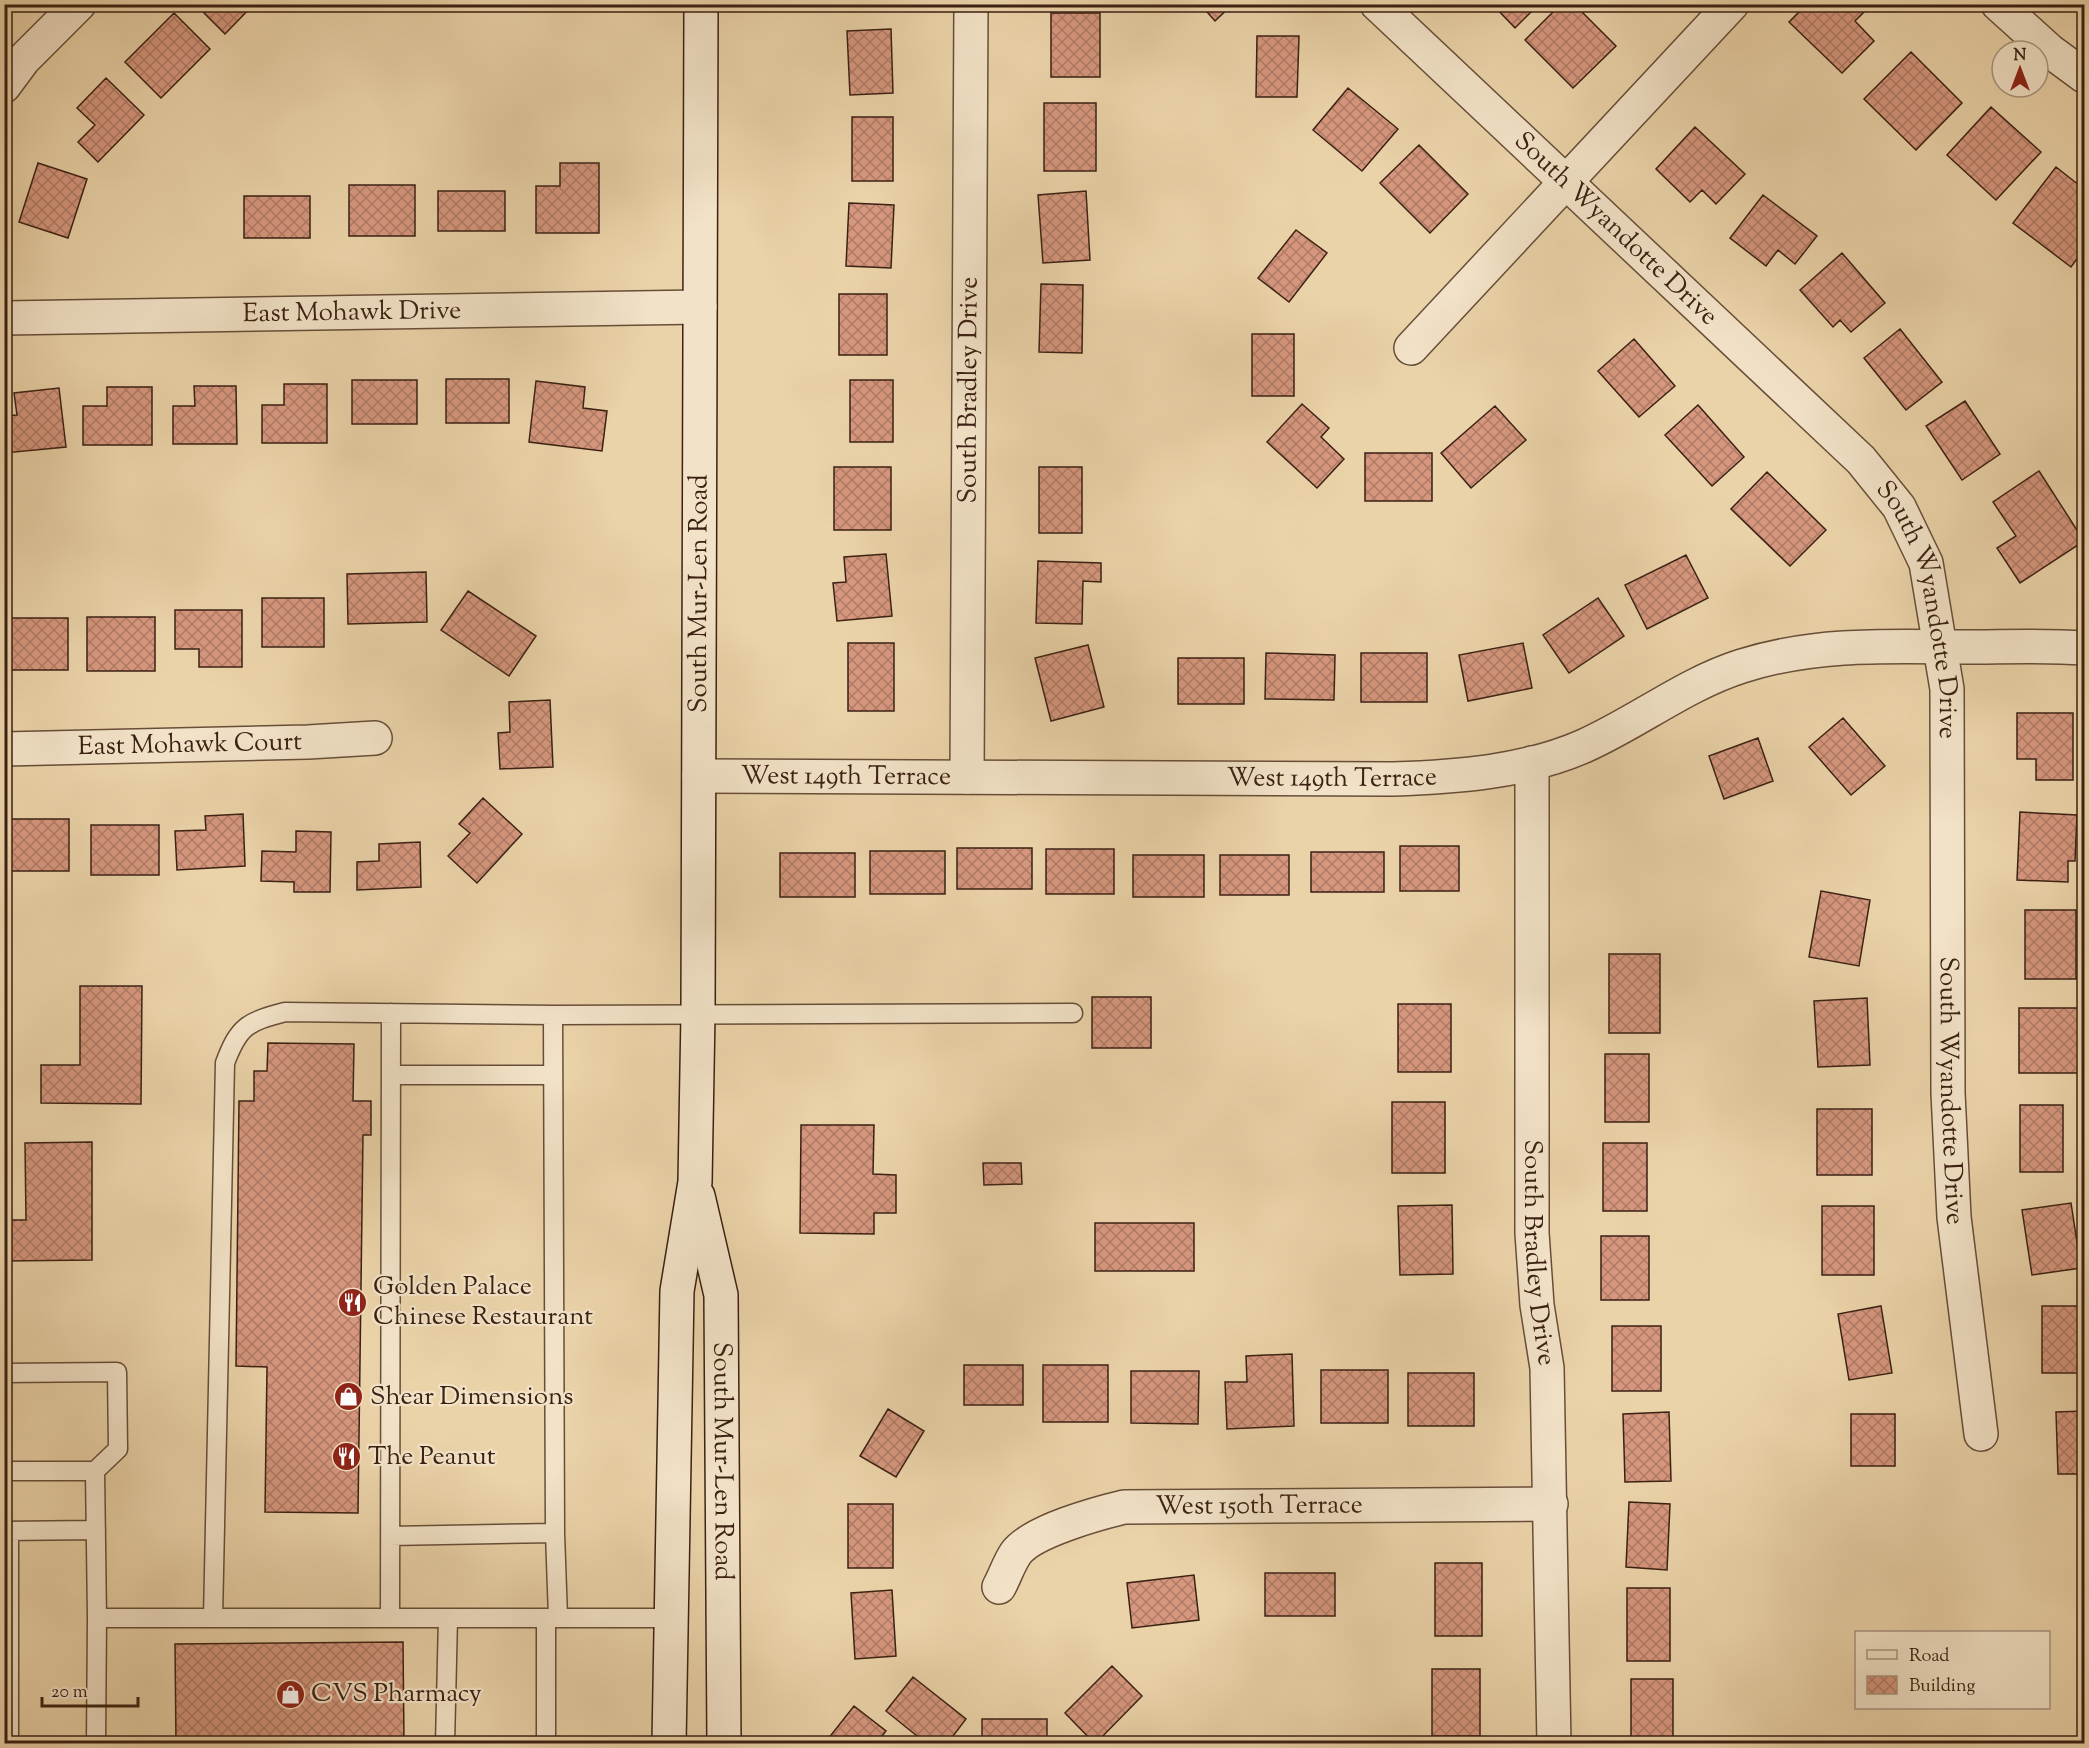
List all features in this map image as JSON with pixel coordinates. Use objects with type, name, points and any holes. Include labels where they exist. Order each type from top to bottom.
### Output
[{"type":"street","points":[[4,86],[24,59],[79,4]]},
{"type":"street","name":"South Mur-Len Road","points":[[669,1743],[677,1291],[695,1182],[698,1014],[701,4]]},
{"type":"street","name":"South Bradley Drive","points":[[967,777],[971,4]]},
{"type":"street","name":"South Wyandotte Drive","points":[[1377,4],[1861,460],[1893,499],[1914,534],[1926,563],[1947,689],[1948,1082],[1954,1218],[1981,1434]]},
{"type":"street","points":[[1410,348],[1732,4]]},
{"type":"street","points":[[1998,4],[2050,51],[2085,76]]},
{"type":"street","name":"East Mohawk Drive","points":[[4,318],[700,306]]},
{"type":"street","name":"West 149th Terrace","points":[[699,776],[1393,779],[1454,777],[1532,763],[1583,746],[1696,686],[1741,667],[1799,652],[1854,646],[2085,648]]},
{"type":"street","name":"East Mohawk Court","points":[[4,749],[308,742],[375,738]]},
{"type":"street","name":"South Bradley Drive","points":[[1532,763],[1532,1233],[1537,1305],[1547,1368],[1554,1743]]},
{"type":"street","name":"South Mur-Len Road","points":[[695,1182],[722,1295],[724,1743]]},
{"type":"street","name":"West 150th Terrace","points":[[999,1587],[1017,1551],[1055,1528],[1088,1515],[1124,1507],[1551,1504]]},
{"type":"lane","points":[[213,1618],[225,1063],[235,1036],[257,1020],[285,1012],[553,1016],[1073,1013]]},
{"type":"lane","points":[[390,1618],[391,1013]]},
{"type":"lane","points":[[546,1743],[555,1533],[553,1016]]},
{"type":"lane","points":[[391,1075],[553,1075]]},
{"type":"lane","points":[[4,1373],[117,1372],[118,1449],[95,1472],[4,1472]]},
{"type":"lane","points":[[95,1472],[96,1743]]},
{"type":"lane","points":[[9,1743],[7,1531],[96,1530]]},
{"type":"lane","points":[[390,1536],[555,1533]]},
{"type":"lane","points":[[97,1618],[672,1618]]},
{"type":"lane","points":[[445,1743],[448,1618]]},
{"type":"building","points":[[213,4],[254,4],[225,34],[204,13]]},
{"type":"building","points":[[839,4],[894,4],[894,8],[839,8]]},
{"type":"building","points":[[1200,4],[1233,4],[1215,21]]},
{"type":"building","points":[[1492,4],[1539,4],[1515,28]]},
{"type":"building","points":[[1561,4],[1574,4],[1616,46],[1573,88],[1525,40]]},
{"type":"building","points":[[1807,4],[1864,4],[1868,8],[1855,21],[1874,41],[1842,73],[1789,22]]},
{"type":"building","points":[[174,13],[210,49],[161,98],[125,62]]},
{"type":"building","points":[[1051,13],[1100,13],[1100,77],[1051,77]]},
{"type":"building","points":[[891,29],[893,93],[850,95],[847,31]]},
{"type":"building","points":[[1257,36],[1299,36],[1297,97],[1256,97]]},
{"type":"building","points":[[1911,52],[1962,103],[1916,150],[1864,99]]},
{"type":"building","points":[[106,78],[144,115],[98,162],[78,142],[95,125],[77,108]]},
{"type":"building","points":[[1348,88],[1398,129],[1362,171],[1313,130]]},
{"type":"building","points":[[1044,103],[1096,103],[1096,171],[1044,171]]},
{"type":"building","points":[[1991,107],[2041,152],[1996,200],[1947,155]]},
{"type":"building","points":[[852,117],[893,117],[893,181],[852,181]]},
{"type":"building","points":[[1695,127],[1745,174],[1716,204],[1702,190],[1690,202],[1656,169]]},
{"type":"building","points":[[1419,145],[1468,194],[1430,233],[1380,183]]},
{"type":"building","points":[[38,163],[87,179],[68,238],[19,222]]},
{"type":"building","points":[[560,163],[599,163],[599,233],[536,233],[536,186],[560,186]]},
{"type":"building","points":[[2056,167],[2084,189],[2084,202],[2077,211],[2084,217],[2084,249],[2071,267],[2013,223]]},
{"type":"building","points":[[349,185],[415,185],[415,236],[349,236]]},
{"type":"building","points":[[438,191],[505,191],[505,231],[438,231]]},
{"type":"building","points":[[1086,191],[1090,260],[1043,263],[1038,195]]},
{"type":"building","points":[[1763,195],[1817,236],[1795,264],[1778,250],[1766,266],[1730,238]]},
{"type":"building","points":[[244,196],[310,196],[310,238],[244,238]]},
{"type":"building","points":[[849,203],[894,205],[891,268],[846,266]]},
{"type":"building","points":[[1296,230],[1327,253],[1289,302],[1258,278]]},
{"type":"building","points":[[1842,253],[1885,303],[1851,332],[1840,320],[1833,327],[1800,290]]},
{"type":"building","points":[[1041,284],[1083,285],[1082,353],[1039,352]]},
{"type":"building","points":[[839,294],[887,294],[887,355],[839,355]]},
{"type":"building","points":[[1900,329],[1942,382],[1906,410],[1864,358]]},
{"type":"building","points":[[1252,334],[1294,334],[1294,396],[1252,396]]},
{"type":"building","points":[[1634,339],[1675,386],[1639,417],[1598,371]]},
{"type":"building","points":[[446,379],[509,379],[509,423],[446,423]]},
{"type":"building","points":[[352,380],[417,380],[417,424],[352,424]]},
{"type":"building","points":[[850,380],[893,380],[893,442],[850,442]]},
{"type":"building","points":[[536,381],[585,387],[583,408],[607,411],[602,451],[529,442]]},
{"type":"building","points":[[284,384],[327,384],[327,443],[262,443],[262,405],[284,405]]},
{"type":"building","points":[[194,386],[236,386],[237,444],[173,444],[173,406],[195,406]]},
{"type":"building","points":[[107,387],[152,387],[152,445],[83,445],[83,406],[107,406]]},
{"type":"building","points":[[59,388],[66,447],[4,453],[4,416],[17,415],[14,393]]},
{"type":"building","points":[[1965,401],[2000,454],[1962,480],[1926,426]]},
{"type":"building","points":[[1302,404],[1329,428],[1321,437],[1344,459],[1317,488],[1267,442]]},
{"type":"building","points":[[1698,405],[1744,457],[1712,486],[1665,435]]},
{"type":"building","points":[[1495,406],[1526,440],[1471,488],[1441,453]]},
{"type":"building","points":[[1365,453],[1432,453],[1432,501],[1365,501]]},
{"type":"building","points":[[834,467],[891,467],[891,530],[834,530]]},
{"type":"building","points":[[1039,467],[1082,467],[1082,533],[1039,533]]},
{"type":"building","points":[[2039,471],[2084,541],[2020,583],[1997,548],[2016,536],[1993,502]]},
{"type":"building","points":[[1767,472],[1826,530],[1790,566],[1731,509]]},
{"type":"building","points":[[886,554],[892,616],[837,621],[833,583],[846,582],[844,557]]},
{"type":"building","points":[[1686,555],[1708,598],[1647,629],[1625,585]]},
{"type":"building","points":[[1038,561],[1101,563],[1101,582],[1083,581],[1082,624],[1036,623]]},
{"type":"building","points":[[426,572],[427,622],[348,624],[347,574]]},
{"type":"building","points":[[468,591],[536,636],[509,676],[441,630]]},
{"type":"building","points":[[262,598],[324,598],[324,647],[262,647]]},
{"type":"building","points":[[1598,598],[1624,636],[1569,673],[1543,635]]},
{"type":"building","points":[[175,610],[242,610],[242,667],[199,667],[199,649],[175,649]]},
{"type":"building","points":[[87,617],[155,617],[155,671],[87,671]]},
{"type":"building","points":[[4,618],[68,618],[68,670],[4,670]]},
{"type":"building","points":[[848,643],[894,643],[894,711],[848,711]]},
{"type":"building","points":[[1523,643],[1532,688],[1468,701],[1459,655]]},
{"type":"building","points":[[1088,645],[1104,707],[1051,721],[1035,658]]},
{"type":"building","points":[[1266,653],[1335,655],[1334,700],[1265,699]]},
{"type":"building","points":[[1361,653],[1427,653],[1427,702],[1361,702]]},
{"type":"building","points":[[1178,658],[1244,658],[1244,704],[1178,704]]},
{"type":"building","points":[[550,700],[553,767],[500,769],[498,733],[510,732],[509,702]]},
{"type":"building","points":[[2017,713],[2073,713],[2073,780],[2036,780],[2036,759],[2017,759]]},
{"type":"building","points":[[1843,718],[1885,766],[1851,795],[1809,747]]},
{"type":"building","points":[[1758,738],[1773,781],[1724,799],[1709,756]]},
{"type":"building","points":[[483,798],[522,834],[477,883],[448,856],[470,833],[459,824]]},
{"type":"building","points":[[2020,812],[2077,815],[2075,861],[2068,861],[2068,882],[2017,880]]},
{"type":"building","points":[[243,814],[245,866],[177,870],[175,831],[206,830],[205,816]]},
{"type":"building","points":[[4,819],[69,819],[69,871],[4,871]]},
{"type":"building","points":[[91,825],[159,825],[159,875],[91,875]]},
{"type":"building","points":[[296,831],[331,832],[330,892],[294,892],[294,882],[261,881],[262,851],[296,852]]},
{"type":"building","points":[[420,842],[421,887],[357,890],[357,862],[379,861],[379,844]]},
{"type":"building","points":[[1400,846],[1459,846],[1459,891],[1400,891]]},
{"type":"building","points":[[957,848],[1032,848],[1032,889],[957,889]]},
{"type":"building","points":[[1046,849],[1114,849],[1114,894],[1046,894]]},
{"type":"building","points":[[870,851],[945,851],[945,894],[870,894]]},
{"type":"building","points":[[1311,852],[1384,852],[1384,892],[1311,892]]},
{"type":"building","points":[[780,853],[855,853],[855,897],[780,897]]},
{"type":"building","points":[[1133,855],[1204,855],[1204,897],[1133,897]]},
{"type":"building","points":[[1220,855],[1289,855],[1289,895],[1220,895]]},
{"type":"building","points":[[1821,891],[1870,900],[1859,966],[1809,957]]},
{"type":"building","points":[[2025,910],[2076,910],[2076,979],[2025,979]]},
{"type":"building","points":[[1609,954],[1660,954],[1660,1033],[1609,1033]]},
{"type":"building","points":[[80,986],[142,986],[141,1104],[41,1103],[41,1065],[80,1065]]},
{"type":"building","points":[[1092,997],[1151,997],[1151,1048],[1092,1048]]},
{"type":"building","points":[[1867,998],[1870,1065],[1818,1067],[1814,1001]]},
{"type":"building","points":[[1398,1004],[1451,1004],[1451,1072],[1398,1072]]},
{"type":"building","points":[[2019,1008],[2079,1008],[2079,1073],[2019,1073]]},
{"type":"building","points":[[268,1043],[354,1044],[353,1101],[371,1101],[371,1135],[363,1135],[358,1513],[265,1512],[267,1367],[236,1366],[239,1101],[254,1101],[254,1071],[267,1071]]},
{"type":"building","points":[[1605,1054],[1649,1054],[1649,1122],[1605,1122]]},
{"type":"building","points":[[1392,1102],[1445,1102],[1445,1173],[1392,1173]]},
{"type":"building","points":[[2020,1105],[2063,1105],[2063,1172],[2020,1172]]},
{"type":"building","points":[[1817,1109],[1872,1109],[1872,1175],[1817,1175]]},
{"type":"building","points":[[801,1125],[874,1125],[873,1174],[896,1175],[896,1213],[874,1213],[874,1234],[800,1233]]},
{"type":"building","points":[[92,1142],[92,1260],[4,1261],[4,1220],[26,1220],[25,1143]]},
{"type":"building","points":[[1603,1143],[1647,1143],[1647,1211],[1603,1211]]},
{"type":"building","points":[[983,1163],[1021,1163],[1022,1184],[984,1185]]},
{"type":"building","points":[[2071,1203],[2081,1268],[2032,1275],[2022,1210]]},
{"type":"building","points":[[1452,1205],[1453,1274],[1400,1275],[1398,1206]]},
{"type":"building","points":[[1822,1206],[1874,1206],[1874,1275],[1822,1275]]},
{"type":"building","points":[[1095,1223],[1194,1223],[1194,1271],[1095,1271]]},
{"type":"building","points":[[1601,1236],[1649,1236],[1649,1300],[1601,1300]]},
{"type":"building","points":[[1881,1306],[1892,1373],[1849,1380],[1838,1314]]},
{"type":"building","points":[[2042,1306],[2084,1306],[2084,1373],[2042,1373]]},
{"type":"building","points":[[1612,1326],[1661,1326],[1661,1391],[1612,1391]]},
{"type":"building","points":[[1292,1354],[1294,1426],[1227,1429],[1225,1382],[1247,1382],[1246,1356]]},
{"type":"building","points":[[964,1365],[1023,1365],[1023,1405],[964,1405]]},
{"type":"building","points":[[1043,1365],[1108,1365],[1108,1422],[1043,1422]]},
{"type":"building","points":[[1321,1370],[1388,1370],[1388,1423],[1321,1423]]},
{"type":"building","points":[[1131,1371],[1199,1371],[1198,1424],[1131,1423]]},
{"type":"building","points":[[1408,1373],[1474,1373],[1474,1426],[1408,1426]]},
{"type":"building","points":[[888,1409],[924,1431],[896,1477],[860,1456]]},
{"type":"building","points":[[2084,1411],[2084,1474],[2058,1474],[2056,1412]]},
{"type":"building","points":[[1669,1412],[1671,1481],[1625,1482],[1623,1414]]},
{"type":"building","points":[[1851,1414],[1895,1414],[1895,1466],[1851,1466]]},
{"type":"building","points":[[1629,1502],[1670,1504],[1667,1570],[1626,1567]]},
{"type":"building","points":[[848,1504],[893,1504],[893,1568],[848,1568]]},
{"type":"building","points":[[1435,1563],[1482,1563],[1482,1636],[1435,1636]]},
{"type":"building","points":[[1265,1573],[1335,1573],[1335,1616],[1265,1616]]},
{"type":"building","points":[[1194,1575],[1199,1620],[1132,1628],[1127,1583]]},
{"type":"building","points":[[1627,1588],[1670,1588],[1670,1661],[1627,1661]]},
{"type":"building","points":[[892,1590],[896,1656],[855,1659],[851,1593]]},
{"type":"building","name":"CVS Pharmacy","points":[[403,1642],[404,1744],[176,1744],[175,1644]]},
{"type":"building","points":[[1112,1666],[1142,1696],[1095,1744],[1065,1713]]},
{"type":"building","points":[[1432,1669],[1480,1669],[1480,1736],[1432,1736]]},
{"type":"building","points":[[913,1677],[966,1719],[947,1744],[927,1744],[886,1711]]},
{"type":"building","points":[[1631,1679],[1673,1679],[1673,1744],[1631,1744]]},
{"type":"building","points":[[854,1706],[886,1731],[876,1744],[824,1744]]},
{"type":"building","points":[[982,1719],[1047,1719],[1047,1744],[982,1744]]},
{"type":"place","name":"Golden Palace Chinese Restaurant","points":[[352,1302]]},
{"type":"place","name":"Shear Dimensions","points":[[349,1397]]},
{"type":"place","name":"The Peanut","points":[[347,1457]]},
{"type":"place","name":"CVS Pharmacy","points":[[290,1694]]}]
